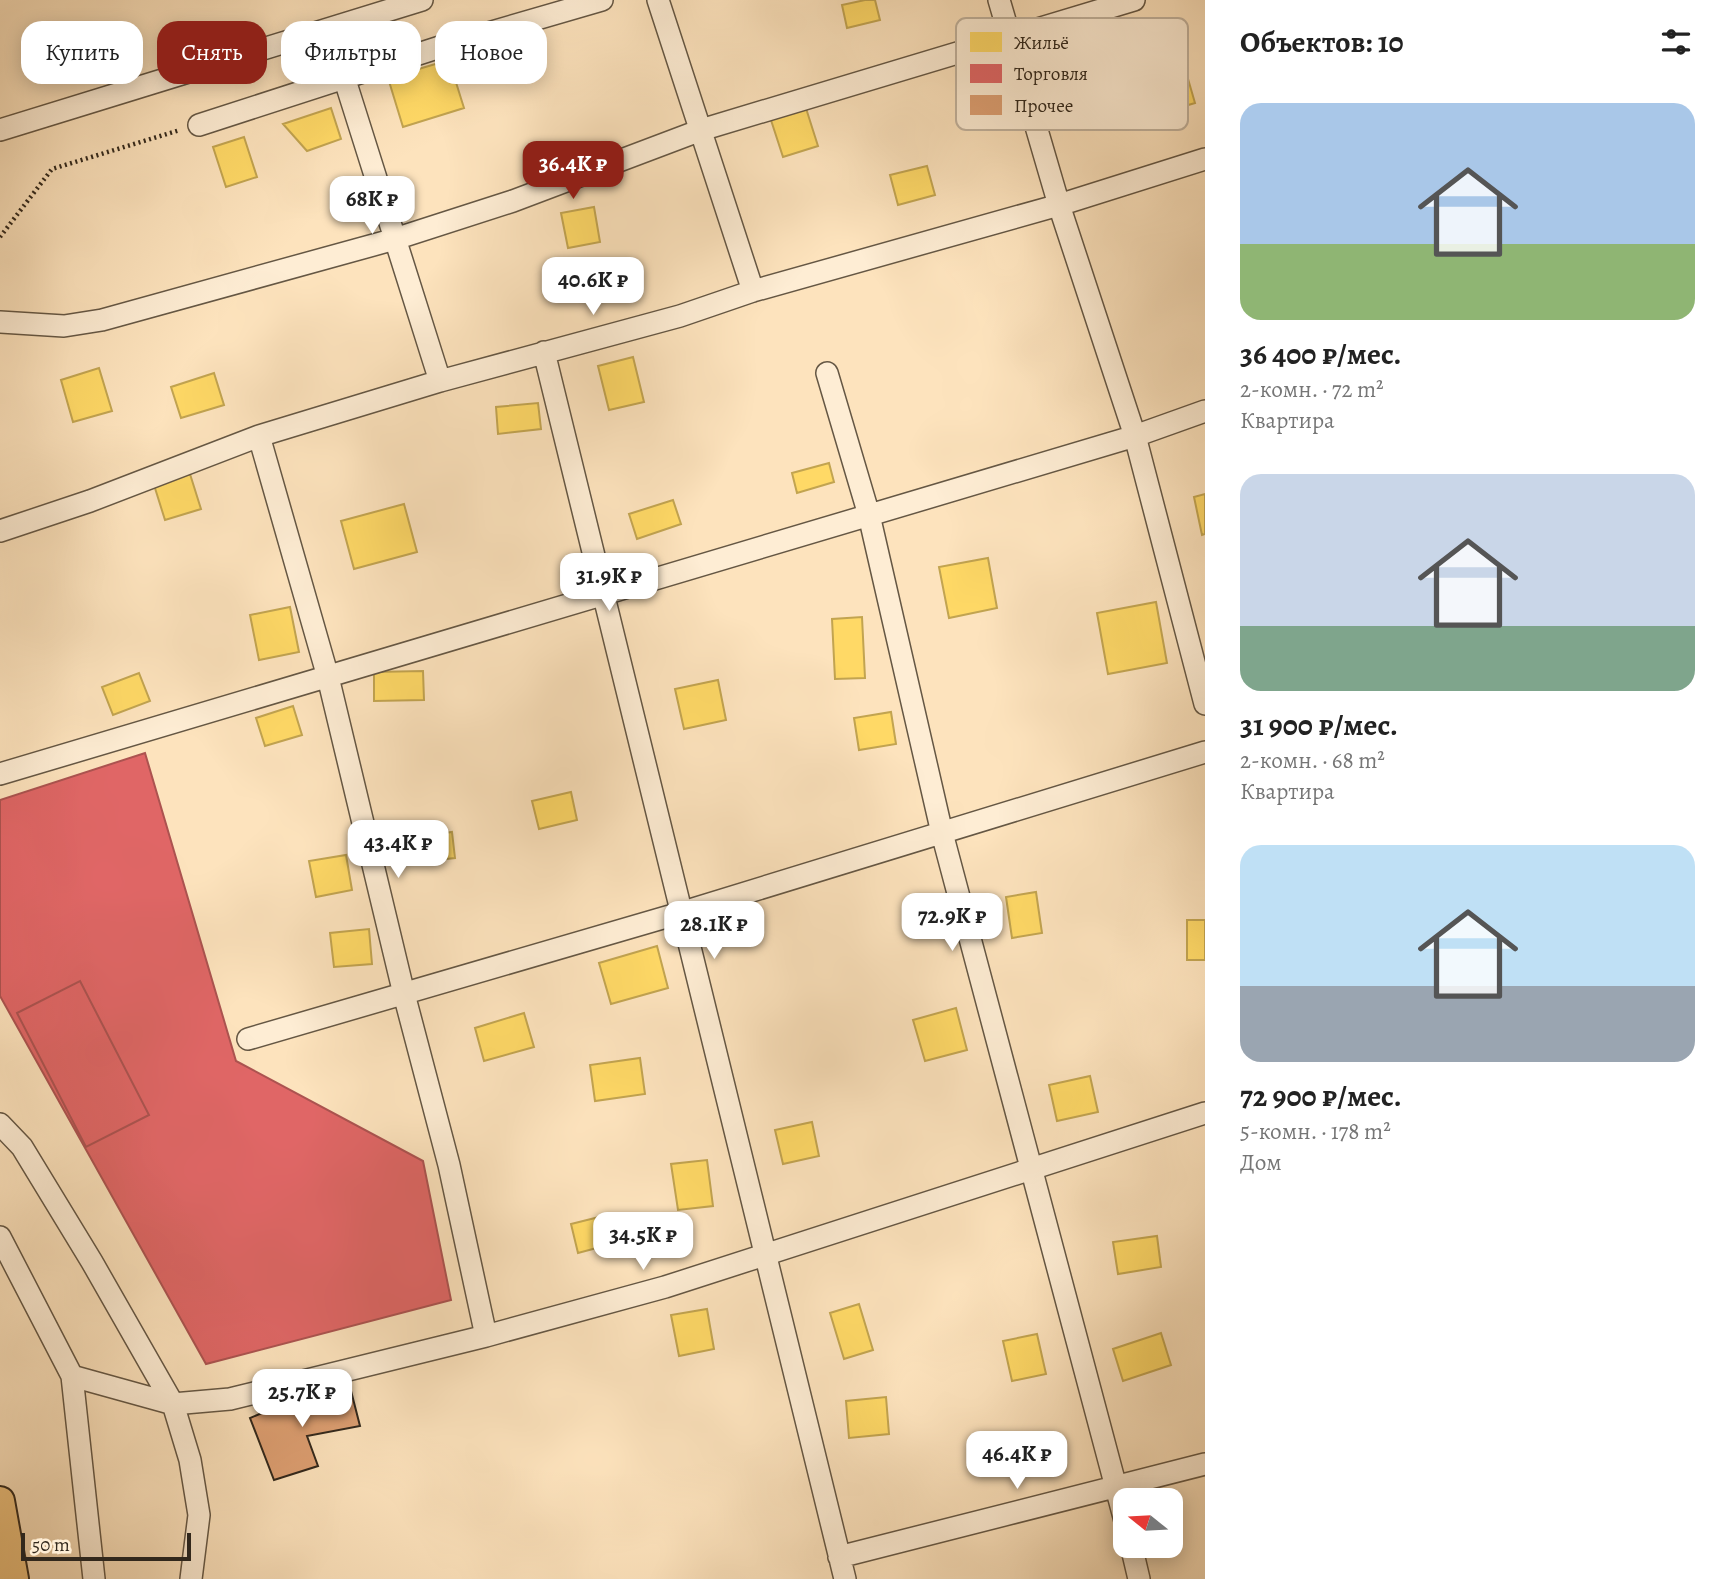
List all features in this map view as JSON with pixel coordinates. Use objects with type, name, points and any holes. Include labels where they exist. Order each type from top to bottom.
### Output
[{"type":"main road","points":[[0,1501],[14,1579]]},
{"type":"street","points":[[0,130],[422,0]]},
{"type":"street","points":[[421,55],[602,0]]},
{"type":"street","points":[[658,0],[753,291]]},
{"type":"street","points":[[999,0],[1004,18]]},
{"type":"street","points":[[1074,18],[1134,0]]},
{"type":"street","points":[[0,323],[64,326],[102,320],[395,239],[513,201],[701,130],[956,53]]},
{"type":"street","points":[[200,125],[326,84]]},
{"type":"street","points":[[346,84],[440,381]]},
{"type":"street","points":[[1037,130],[1135,436],[1205,704]]},
{"type":"street","points":[[0,531],[90,501],[259,436],[440,381],[680,316],[753,291],[1059,205],[1205,159]]},
{"type":"street","points":[[544,352],[845,1579]]},
{"type":"street","points":[[827,373],[869,515],[942,833],[1117,1488],[1205,1464]]},
{"type":"street","points":[[0,774],[1135,436],[1205,411]]},
{"type":"street","points":[[259,436],[328,677],[404,994],[449,1165],[486,1336]]},
{"type":"street","points":[[248,1039],[680,913],[1205,752]]},
{"type":"street","points":[[72,1376],[173,1404],[230,1399],[486,1336],[765,1258],[1205,1113]]},
{"type":"street","points":[[0,1124],[29,1158],[173,1404],[190,1460],[199,1516],[191,1579]]},
{"type":"street","points":[[0,1237],[72,1376],[94,1579]]},
{"type":"street","points":[[839,1558],[1113,1489]]},
{"type":"street","points":[[1134,1558],[1139,1579]]},
{"type":"path","points":[[0,237],[52,169],[200,125]]},
{"type":"building: Жильё","points":[[875,0],[880,20],[847,28],[842,5]]},
{"type":"building: Жильё","points":[[435,64],[435,84],[456,84],[464,108],[403,127],[390,84],[421,84],[421,68]]},
{"type":"building: Жильё","points":[[1188,79],[1195,103],[1188,105]]},
{"type":"building: Жильё","points":[[804,102],[818,146],[783,157],[769,114]]},
{"type":"building: Жильё","points":[[331,108],[341,139],[307,151],[283,124]]},
{"type":"building: Жильё","points":[[244,137],[257,177],[226,187],[213,147]]},
{"type":"building: Жильё","points":[[927,166],[935,195],[898,205],[890,175]]},
{"type":"building: Жильё","points":[[594,207],[600,242],[568,248],[561,213]]},
{"type":"building: Жильё","points":[[633,357],[644,402],[609,410],[598,366]]},
{"type":"building: Жильё","points":[[99,368],[112,411],[73,422],[61,380]]},
{"type":"building: Жильё","points":[[214,373],[224,405],[181,418],[171,387]]},
{"type":"building: Жильё","points":[[538,403],[541,429],[498,434],[496,407]]},
{"type":"building: Жильё","points":[[829,463],[834,482],[797,493],[792,473]]},
{"type":"building: Жильё","points":[[190,474],[201,509],[165,520],[154,485]]},
{"type":"building: Жильё","points":[[1205,494],[1205,534],[1202,535],[1194,497]]},
{"type":"building: Жильё","points":[[673,500],[681,524],[637,539],[629,514]]},
{"type":"building: Жильё","points":[[404,504],[417,552],[354,569],[341,521]]},
{"type":"building: Жильё","points":[[988,558],[997,608],[949,618],[939,567]]},
{"type":"building: Жильё","points":[[1156,602],[1167,663],[1108,674],[1097,613]]},
{"type":"building: Жильё","points":[[290,607],[299,652],[259,660],[250,615]]},
{"type":"building: Жильё","points":[[862,617],[865,678],[835,679],[832,619]]},
{"type":"building: Жильё","points":[[423,671],[424,700],[374,701],[374,672]]},
{"type":"building: Жильё","points":[[139,673],[150,701],[113,715],[102,687]]},
{"type":"building: Жильё","points":[[718,680],[726,720],[684,729],[675,689]]},
{"type":"building: Жильё","points":[[293,706],[302,735],[265,746],[256,718]]},
{"type":"building: Жильё","points":[[891,712],[896,744],[859,750],[854,718]]},
{"type":"building: Жильё","points":[[571,792],[577,820],[539,829],[532,801]]},
{"type":"building: Жильё","points":[[452,832],[455,858],[418,862],[416,837]]},
{"type":"building: Жильё","points":[[346,855],[352,890],[316,897],[309,861]]},
{"type":"building: Жильё","points":[[1036,892],[1042,933],[1012,938],[1006,897]]},
{"type":"building: Жильё","points":[[1187,920],[1205,920],[1205,960],[1187,960]]},
{"type":"building: Жильё","points":[[369,929],[372,964],[334,967],[330,933]]},
{"type":"building: Жильё","points":[[657,946],[668,988],[611,1004],[599,963]]},
{"type":"building: Жильё","points":[[956,1008],[967,1050],[925,1061],[913,1020]]},
{"type":"building: Жильё","points":[[524,1013],[534,1047],[484,1061],[475,1028]]},
{"type":"building: Жильё","points":[[640,1058],[645,1094],[595,1101],[590,1065]]},
{"type":"building: Жильё","points":[[1090,1076],[1098,1112],[1057,1121],[1049,1085]]},
{"type":"building: Жильё","points":[[812,1122],[819,1156],[783,1164],[775,1130]]},
{"type":"building: Жильё","points":[[707,1160],[713,1206],[678,1210],[671,1164]]},
{"type":"building: Жильё","points":[[611,1214],[619,1242],[578,1253],[571,1224]]},
{"type":"building: Жильё","points":[[1157,1236],[1161,1267],[1118,1274],[1113,1242]]},
{"type":"building: Жильё","points":[[859,1304],[873,1350],[844,1359],[830,1313]]},
{"type":"building: Жильё","points":[[707,1309],[714,1349],[679,1356],[671,1315]]},
{"type":"building: Жильё","points":[[1161,1333],[1171,1365],[1123,1381],[1113,1349]]},
{"type":"building: Жильё","points":[[1037,1334],[1046,1374],[1012,1381],[1003,1341]]},
{"type":"building: Жильё","points":[[886,1397],[889,1434],[849,1438],[846,1401]]},
{"type":"building: Торговля","points":[[145,753],[236,1061],[423,1161],[451,1300],[206,1364],[0,996],[0,800]]},
{"type":"building: Торговля","points":[[80,981],[149,1115],[86,1147],[17,1013]]},
{"type":"building: Прочее","points":[[350,1387],[360,1426],[307,1436],[318,1466],[274,1480],[250,1418],[293,1400]]}]
